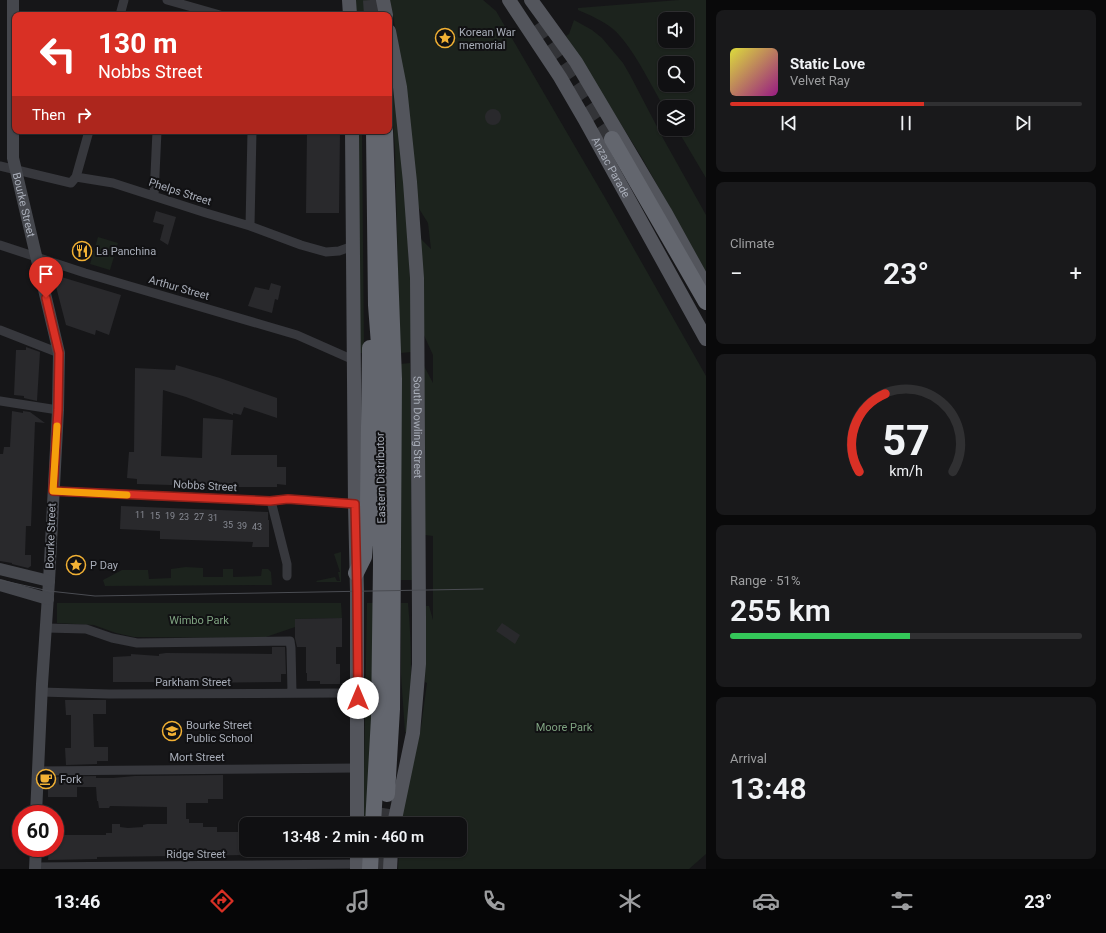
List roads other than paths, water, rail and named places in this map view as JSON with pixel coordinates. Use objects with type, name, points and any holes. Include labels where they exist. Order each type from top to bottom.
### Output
[{"type":"highway","name":"Eastern Distributor","points":[[373,817],[379,718],[382,564],[380,358],[376,305],[374,134]]},
{"type":"highway","name":"Eastern Distributor","points":[[385,134],[394,379],[392,709],[387,794]]},
{"type":"highway","points":[[612,139],[706,302]]},
{"type":"highway","points":[[356,573],[364,557],[368,504],[369,356],[376,305]]},
{"type":"highway","points":[[361,868],[367,857]]},
{"type":"main road","points":[[349,0],[350,12]]},
{"type":"main road","points":[[383,0],[385,12]]},
{"type":"main road","name":"Anzac Parade","points":[[509,0],[560,78],[585,120],[706,339]]},
{"type":"main road","name":"Anzac Parade","points":[[531,0],[576,62],[665,212],[706,286]]},
{"type":"main road","name":"South Dowling Street","points":[[392,46],[400,87],[410,182],[417,278],[419,616],[419,664],[413,733],[395,817]]},
{"type":"main road","points":[[352,134],[358,676],[357,817]]},
{"type":"main road","points":[[359,857],[361,868]]},
{"type":"main road","points":[[390,869],[391,857]]},
{"type":"street","name":"Bourke Street","points":[[13,0],[13,12]]},
{"type":"street","points":[[121,12],[124,0]]},
{"type":"street","points":[[167,0],[208,12]]},
{"type":"street","name":"Bourke Street","points":[[12,134],[12,158],[37,256],[59,353],[58,410],[53,491],[50,581],[41,692],[36,805]]},
{"type":"street","points":[[76,176],[87,134]]},
{"type":"street","points":[[154,196],[157,134]]},
{"type":"street","points":[[250,226],[252,134]]},
{"type":"street","name":"Phelps Street","points":[[0,166],[72,183],[76,176],[113,183],[250,226],[326,252],[338,251],[353,246]]},
{"type":"street","name":"Arthur Street","points":[[0,245],[100,277],[297,335],[349,358]]},
{"type":"street","points":[[0,330],[59,353]]},
{"type":"street","points":[[0,401],[58,410]]},
{"type":"street","name":"Nobbs Street","points":[[53,491],[270,501],[288,499],[355,504]]},
{"type":"street","points":[[270,501],[287,564],[287,576]]},
{"type":"street","points":[[0,569],[50,581]]},
{"type":"street","points":[[0,586],[48,599]]},
{"type":"street","points":[[46,628],[86,629],[112,638],[138,643],[290,641],[292,693]]},
{"type":"street","name":"Parkham Street","points":[[41,692],[109,694],[345,693]]},
{"type":"street","name":"Mort Street","points":[[38,770],[357,768]]},
{"type":"street","points":[[35,868],[36,857]]},
{"type":"street","name":"Ridge Street","points":[[35,868],[361,868]]},
{"type":"tunnel","points":[[371,0],[372,12]]},
{"type":"tunnel","points":[[534,26],[612,139]]},
{"type":"tunnel","points":[[383,817],[387,794]]},
{"type":"tunnel","points":[[379,869],[380,857]]},
{"type":"tram line","points":[[0,580],[49,591],[95,596],[483,589]]},
{"type":"place","name":"Korean War memorial","points":[[445,38]]},
{"type":"place","name":"La Panchina","points":[[82,251]]},
{"type":"place","name":"P Day","points":[[76,565]]},
{"type":"place","name":"Bourke Street Public School","points":[[172,731]]},
{"type":"place","name":"Fork","points":[[46,779]]},
{"type":"park label","name":"Wimbo Park","points":[[199,620]]},
{"type":"park label","name":"Moore Park","points":[[564,727]]}]
